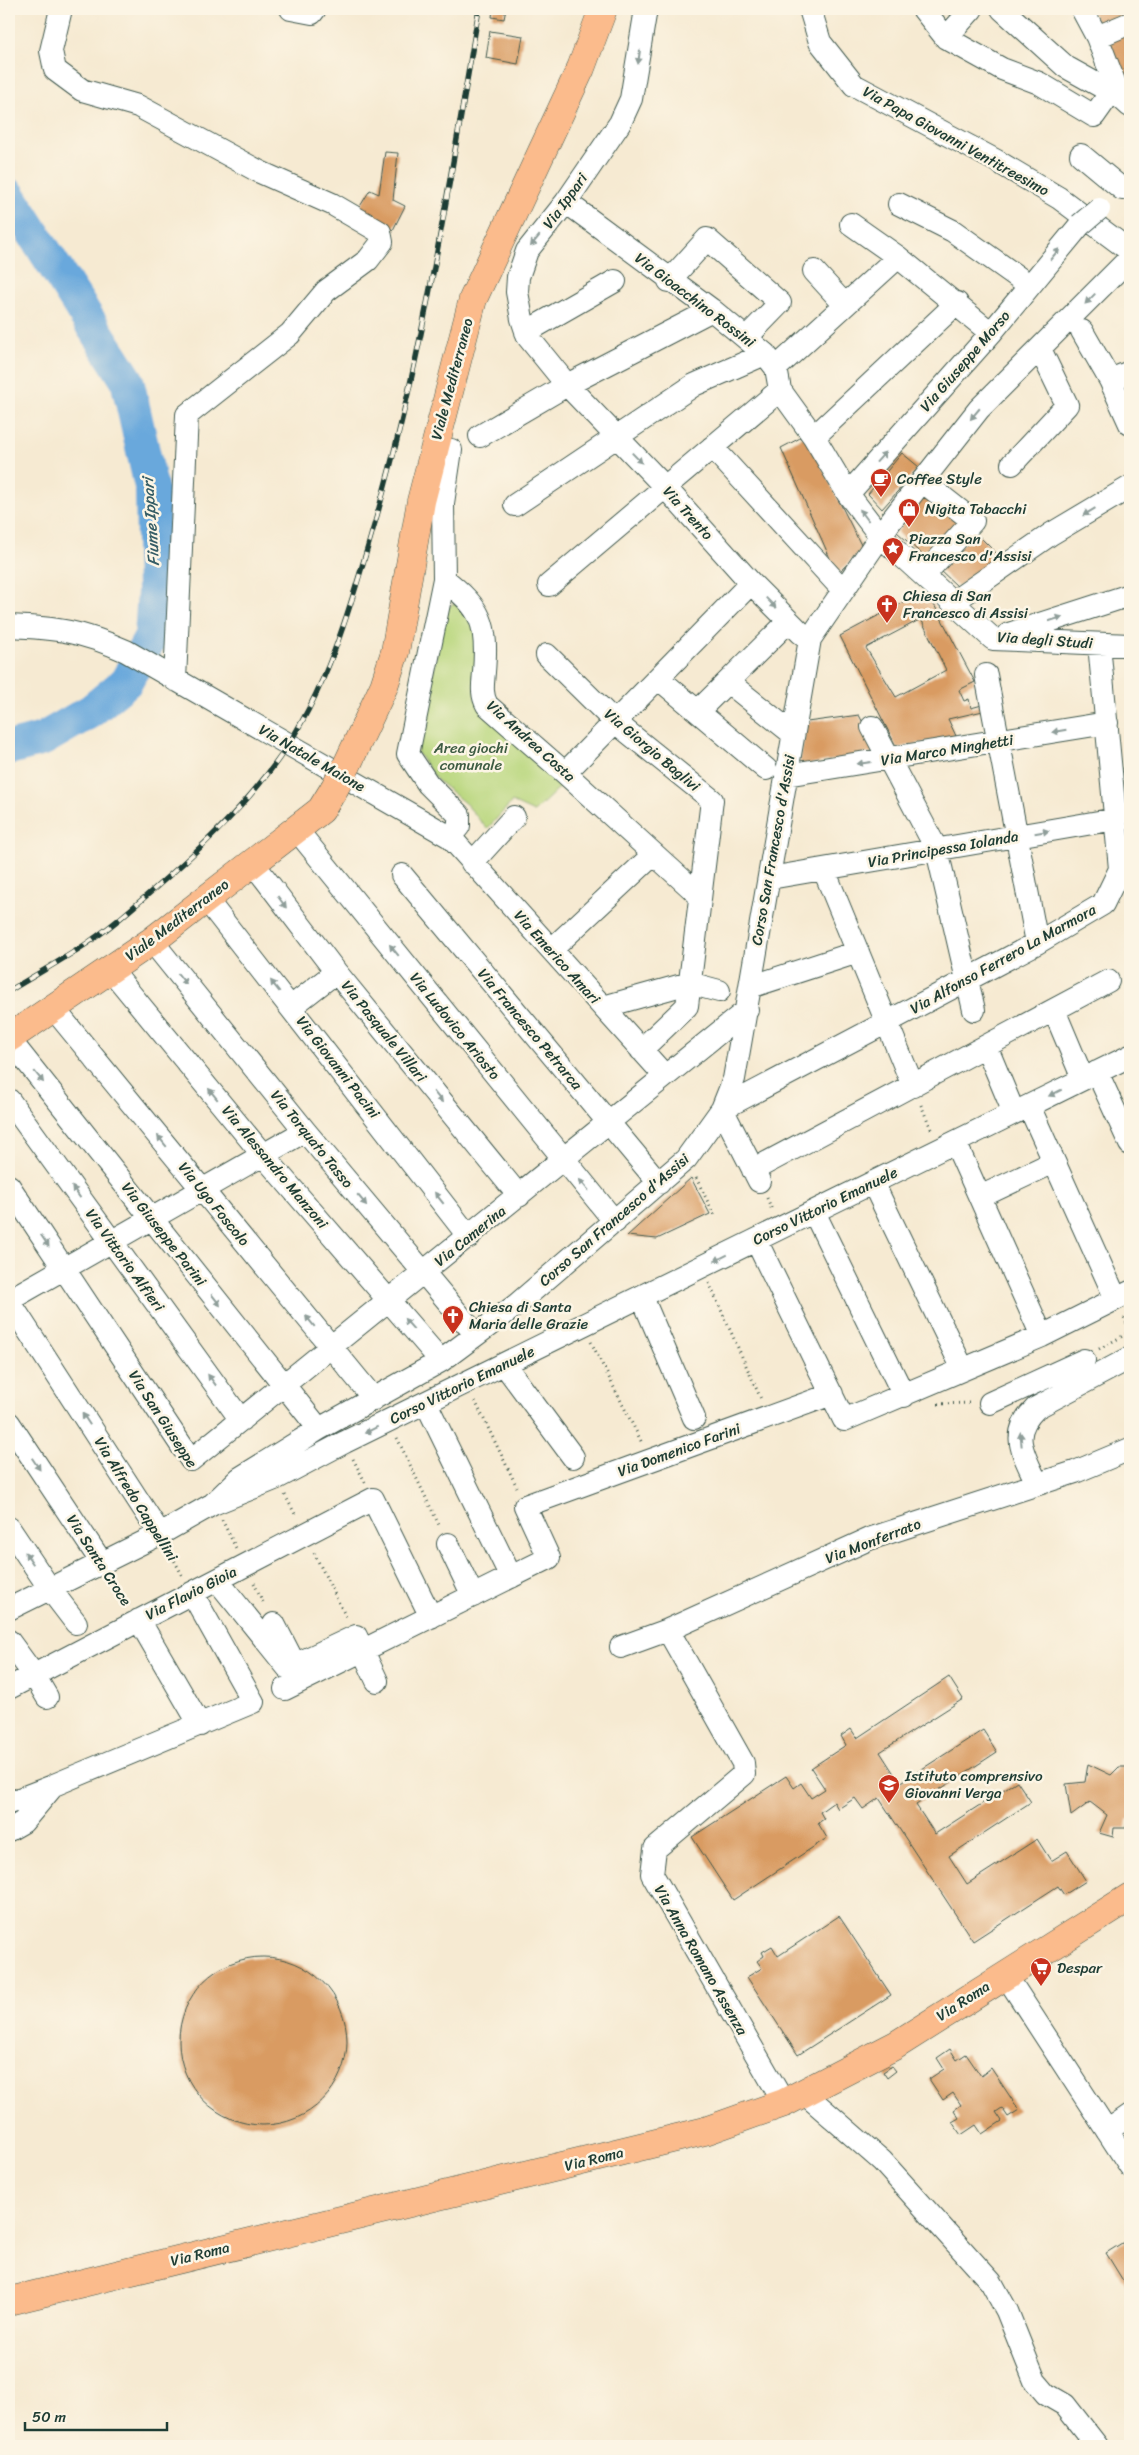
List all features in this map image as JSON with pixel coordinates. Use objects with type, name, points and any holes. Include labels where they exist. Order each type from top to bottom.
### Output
[{"type":"main road","name":"Viale Mediterraneo","points":[[9,1038],[152,941],[321,810],[334,789],[384,686],[395,652],[432,502],[473,299],[581,68],[603,9]]},
{"type":"main road","name":"Via Roma","points":[[9,2301],[705,2132],[794,2098],[896,2045],[1130,1896]]},
{"type":"street","points":[[61,9],[50,50],[55,70],[82,90],[138,106],[260,172],[332,204],[380,232],[382,242],[368,260],[326,291],[290,334],[187,415],[167,676]]},
{"type":"street","points":[[291,9],[312,14],[316,9]]},
{"type":"street","name":"Via Ippari","points":[[567,385],[526,332],[517,292],[518,276],[527,250],[566,202],[620,123],[631,99],[646,9]]},
{"type":"street","name":"Via Papa Giovanni Ventitreesimo","points":[[810,9],[820,42],[854,85],[995,160],[1060,198],[1128,262]]},
{"type":"street","points":[[923,9],[946,38],[1002,69],[1039,82],[1094,116],[1123,96]]},
{"type":"street","points":[[946,38],[972,9]]},
{"type":"street","points":[[1002,9],[1015,24],[1066,67],[1123,96]]},
{"type":"street","points":[[1082,9],[1097,37],[1123,96]]},
{"type":"street","points":[[1097,37],[1130,23]]},
{"type":"street","points":[[1081,156],[1126,185]]},
{"type":"street","name":"Via Giuseppe Morso","points":[[848,494],[991,333],[1078,228],[1126,185]]},
{"type":"street","name":"Via Gioacchino Rossini","points":[[566,202],[669,281],[712,310],[746,337],[770,361]]},
{"type":"street","points":[[899,204],[953,231],[1029,285]]},
{"type":"street","points":[[851,224],[898,256],[991,333]]},
{"type":"street","points":[[1078,228],[1128,262]]},
{"type":"street","points":[[669,281],[707,239],[780,303],[746,337]]},
{"type":"street","points":[[515,505],[694,385],[770,361],[845,305],[898,256]]},
{"type":"street","name":"Corso San Francesco d'Assisi","points":[[213,1504],[240,1478],[319,1429],[441,1361],[476,1335],[615,1222],[686,1160],[722,1109],[734,1079],[770,878],[776,772],[793,734],[810,639],[885,529],[978,409],[1128,262]]},
{"type":"street","points":[[814,271],[845,305]]},
{"type":"street","points":[[526,332],[614,281]]},
{"type":"street","points":[[814,436],[957,304]]},
{"type":"street","points":[[480,436],[567,385],[712,310]]},
{"type":"street","points":[[1082,331],[1120,376],[1130,424]]},
{"type":"street","points":[[1012,464],[1067,406],[1040,349]]},
{"type":"street","points":[[770,361],[780,390],[814,436],[848,494]]},
{"type":"street","name":"Via Trento","points":[[567,385],[664,486],[751,583],[810,639]]},
{"type":"street","points":[[549,585],[780,390]]},
{"type":"street","points":[[712,447],[843,590]]},
{"type":"street","points":[[450,837],[459,826],[459,815],[428,784],[408,754],[444,580],[432,502],[451,450]]},
{"type":"street","points":[[922,481],[974,521],[925,574]]},
{"type":"street","points":[[953,602],[1051,534],[1130,487]]},
{"type":"street","name":"Via degli Studi","points":[[848,494],[885,529],[925,574],[993,639],[1130,645]]},
{"type":"street","name":"Via Andrea Costa","points":[[444,580],[466,597],[477,611],[484,629],[486,642],[482,696],[487,705],[700,896]]},
{"type":"street","points":[[565,773],[751,583]]},
{"type":"street","points":[[993,639],[1130,595]]},
{"type":"street","points":[[698,711],[789,621]]},
{"type":"street","name":"Via Natale Maione","points":[[9,626],[55,628],[94,637],[126,651],[450,837]]},
{"type":"street","name":"Via Alfonso Ferrero La Marmora","points":[[722,1109],[1037,943],[1103,904],[1120,870],[1099,644]]},
{"type":"street","name":"Via Giorgio Baglivi","points":[[547,655],[615,722],[712,800],[687,1006],[642,1050]]},
{"type":"street","points":[[986,675],[1037,943]]},
{"type":"street","points":[[658,678],[776,772]]},
{"type":"street","points":[[728,682],[793,734]]},
{"type":"street","name":"Via Marco Minghetti","points":[[776,772],[889,760],[1107,723]]},
{"type":"street","points":[[872,727],[937,850],[974,1010]]},
{"type":"street","points":[[472,863],[514,816]]},
{"type":"street","name":"Via Principessa Iolanda","points":[[770,878],[1116,819]]},
{"type":"street","name":"Via Ludovico Ariosto","points":[[296,829],[563,1161],[615,1222]]},
{"type":"street","name":"Via Emerico Amari","points":[[450,837],[665,1076]]},
{"type":"street","points":[[552,949],[654,854]]},
{"type":"street","name":"Via Pasquale Villari","points":[[253,863],[336,972],[519,1196]]},
{"type":"street","points":[[824,870],[913,1086]]},
{"type":"street","name":"Via Francesco Petrarca","points":[[402,874],[659,1183]]},
{"type":"street","name":"Via Giovanni Pacini","points":[[206,899],[292,1007],[468,1237]]},
{"type":"street","name":"Via Torquato Tasso","points":[[152,941],[305,1131],[476,1335]]},
{"type":"street","points":[[750,987],[858,952]]},
{"type":"street","name":"Via Alessandro Manzoni","points":[[111,970],[264,1155],[441,1361]]},
{"type":"street","points":[[292,1007],[336,972]]},
{"type":"street","points":[[722,1109],[756,1176],[913,1086],[1108,981]]},
{"type":"street","points":[[603,1007],[689,983],[719,990]]},
{"type":"street","name":"Via Ugo Foscolo","points":[[54,1009],[374,1399]]},
{"type":"street","name":"Via Camerina","points":[[191,1460],[563,1161],[746,1010]]},
{"type":"street","points":[[1054,1010],[1130,1144]]},
{"type":"street","name":"Via Giuseppe Parini","points":[[9,1038],[319,1429]]},
{"type":"street","points":[[756,1240],[844,1420],[1042,1336],[1123,1296],[1054,1162],[986,1046]]},
{"type":"street","name":"Corso Vittorio Emanuele","points":[[9,1609],[160,1534],[213,1504],[278,1478],[345,1442],[1130,1056]]},
{"type":"street","name":"Via Vittorio Alfieri","points":[[9,1100],[241,1420]]},
{"type":"street","points":[[9,1300],[305,1131]]},
{"type":"street","points":[[947,1146],[980,1197],[1042,1336]]},
{"type":"street","points":[[980,1197],[1054,1162]]},
{"type":"street","points":[[873,1183],[958,1359]]},
{"type":"street","name":"Via San Giuseppe","points":[[9,1186],[191,1460]]},
{"type":"street","points":[[814,1212],[904,1396]]},
{"type":"street","points":[[642,1297],[694,1418]]},
{"type":"street","name":"Via Alfredo Cappellini","points":[[9,1300],[160,1534]]},
{"type":"street","points":[[1037,1484],[1022,1450],[1020,1433],[1024,1419],[1036,1408],[1130,1358]]},
{"type":"street","points":[[990,1403],[1084,1360]]},
{"type":"street","points":[[504,1364],[573,1457]]},
{"type":"street","name":"Via Domenico Farini","points":[[526,1506],[832,1394]]},
{"type":"street","points":[[426,1403],[511,1578]]},
{"type":"street","name":"Via Santa Croce","points":[[9,1423],[102,1563]]},
{"type":"street","name":"Via Monferrato","points":[[621,1647],[668,1630],[869,1540],[1037,1484],[1130,1449]]},
{"type":"street","points":[[373,1498],[431,1617]]},
{"type":"street","name":"Via Flavio Gioia","points":[[9,1688],[31,1671],[139,1620],[373,1498]]},
{"type":"street","points":[[217,1580],[288,1668],[431,1617],[549,1558],[526,1506]]},
{"type":"street","points":[[9,1528],[50,1589],[76,1623]]},
{"type":"street","points":[[448,1544],[473,1596]]},
{"type":"street","points":[[9,1803],[253,1702],[192,1593]]},
{"type":"street","name":"Via Santa Croce","points":[[139,1620],[200,1725]]},
{"type":"street","points":[[274,1624],[295,1665]]},
{"type":"street","name":"Via Anna Romano Assenza","points":[[668,1630],[743,1763],[744,1774],[656,1849],[652,1874],[794,2098],[882,2161],[991,2282],[1007,2310],[1034,2380],[1046,2394],[1065,2405],[1097,2446]]},
{"type":"street","points":[[9,1641],[47,1697]]},
{"type":"street","points":[[359,1644],[377,1681]]},
{"type":"street","points":[[285,1689],[359,1644]]},
{"type":"street","points":[[9,1830],[23,1822],[54,1785]]},
{"type":"street","points":[[1005,1974],[1130,2166]]},
{"type":"street","points":[[1107,2130],[1130,2116]]},
{"type":"path","points":[[913,1086],[947,1146]]},
{"type":"path","points":[[686,1160],[716,1218]]},
{"type":"path","points":[[756,1176],[781,1228]]},
{"type":"path","points":[[702,1267],[769,1416]]},
{"type":"path","points":[[583,1326],[651,1460]]},
{"type":"path","points":[[466,1383],[526,1506]]},
{"type":"path","points":[[904,1396],[934,1404],[990,1403]]},
{"type":"path","points":[[389,1421],[448,1544]]},
{"type":"path","points":[[345,1442],[373,1498]]},
{"type":"path","points":[[278,1478],[359,1644]]},
{"type":"path","points":[[213,1504],[274,1624]]},
{"type":"path","name":"Via Alfredo Cappellini","points":[[160,1534],[192,1593]]},
{"type":"path","name":"Via Santa Croce","points":[[102,1563],[139,1620]]},
{"type":"green space","name":"Area giochi comunale","points":[[453,604],[462,605],[476,628],[475,699],[562,785],[534,812],[512,802],[487,829],[467,805],[436,779],[417,752],[446,609]]},
{"type":"building","points":[[493,9],[506,9],[504,19],[492,17]]},
{"type":"building","points":[[944,9],[963,9],[955,19]]},
{"type":"building","points":[[1091,9],[1130,9],[1130,14],[1100,31]]},
{"type":"building","points":[[1130,28],[1130,83],[1124,87],[1103,38]]},
{"type":"building","points":[[490,31],[523,36],[518,64],[486,58]]},
{"type":"building","points":[[385,152],[398,153],[393,200],[405,206],[393,230],[359,208],[370,190],[379,194]]},
{"type":"building","points":[[806,435],[863,549],[837,574],[781,448]]},
{"type":"building","points":[[902,453],[919,467],[882,509],[868,494]]},
{"type":"building","points":[[926,490],[964,516],[927,559],[897,532]]},
{"type":"building","points":[[975,532],[1001,558],[958,587],[939,569]]},
{"type":"building","points":[[915,596],[931,599],[975,682],[959,690],[964,701],[969,699],[971,708],[982,705],[983,711],[948,719],[956,736],[897,748],[840,636]],"holes":[[[921,619],[946,670],[896,697],[866,648]]]},
{"type":"building","points":[[859,715],[878,752],[799,766],[807,722]]},
{"type":"building","points":[[691,1178],[710,1214],[657,1239],[627,1236]]},
{"type":"building","points":[[949,1677],[963,1699],[880,1752],[900,1783],[983,1730],[997,1752],[916,1805],[935,1834],[1017,1781],[1031,1802],[949,1856],[967,1884],[1037,1839],[1051,1861],[1067,1851],[1086,1881],[1064,1895],[1058,1886],[973,1941],[879,1798],[863,1809],[855,1798],[838,1809],[834,1802],[820,1812],[824,1819],[818,1823],[827,1838],[733,1900],[692,1837],[786,1776],[794,1788],[801,1783],[811,1798],[825,1789],[811,1768],[846,1745],[841,1736],[851,1729],[857,1738]]},
{"type":"building","points":[[1088,1764],[1111,1775],[1119,1767],[1130,1767],[1130,1819],[1127,1820],[1126,1828],[1114,1828],[1113,1837],[1099,1833],[1107,1815],[1090,1802],[1071,1816],[1066,1784],[1085,1782]]},
{"type":"building","points":[[839,1916],[891,1995],[798,2055],[747,1977],[762,1968],[757,1961],[764,1956],[762,1952],[772,1946],[778,1956]]},
{"type":"building","points":[[255,1957],[271,1957],[303,1967],[328,1988],[341,2009],[347,2041],[341,2073],[333,2088],[316,2106],[295,2119],[271,2125],[255,2125],[231,2119],[216,2111],[193,2088],[185,2073],[179,2049],[179,2033],[185,2009],[193,1994],[216,1971],[231,1963]]},
{"type":"building","points":[[950,2049],[957,2060],[966,2054],[981,2076],[991,2068],[1019,2110],[1008,2117],[1002,2108],[996,2112],[1002,2121],[982,2134],[976,2125],[961,2135],[952,2122],[959,2118],[954,2110],[961,2105],[953,2093],[943,2100],[929,2079],[944,2069],[937,2058]]},
{"type":"building","points":[[892,2066],[896,2071],[887,2078],[883,2072]]},
{"type":"building","points":[[1130,2238],[1130,2292],[1106,2253]]},
{"type":"waterway","name":"Fiume Ippari","points":[[9,195],[127,380],[152,491],[154,591],[151,637],[126,682],[91,711],[43,739],[9,748]]},
{"type":"railway","points":[[9,991],[100,934],[194,853],[254,791],[280,757],[311,705],[345,622],[371,536],[405,406],[433,274],[479,9]]},
{"type":"place","name":"Coffee Style","points":[[881,498]]},
{"type":"place","name":"Nigita Tabacchi","points":[[909,528]]},
{"type":"place","name":"Piazza San Francesco d'Assisi","points":[[893,567]]},
{"type":"place","name":"Chiesa di San Francesco di Assisi","points":[[887,624]]},
{"type":"place","name":"Chiesa di Santa Maria delle Grazie","points":[[453,1335]]},
{"type":"place","name":"Istituto comprensivo Giovanni Verga","points":[[889,1804]]},
{"type":"place","name":"Despar","points":[[1041,1987]]}]
